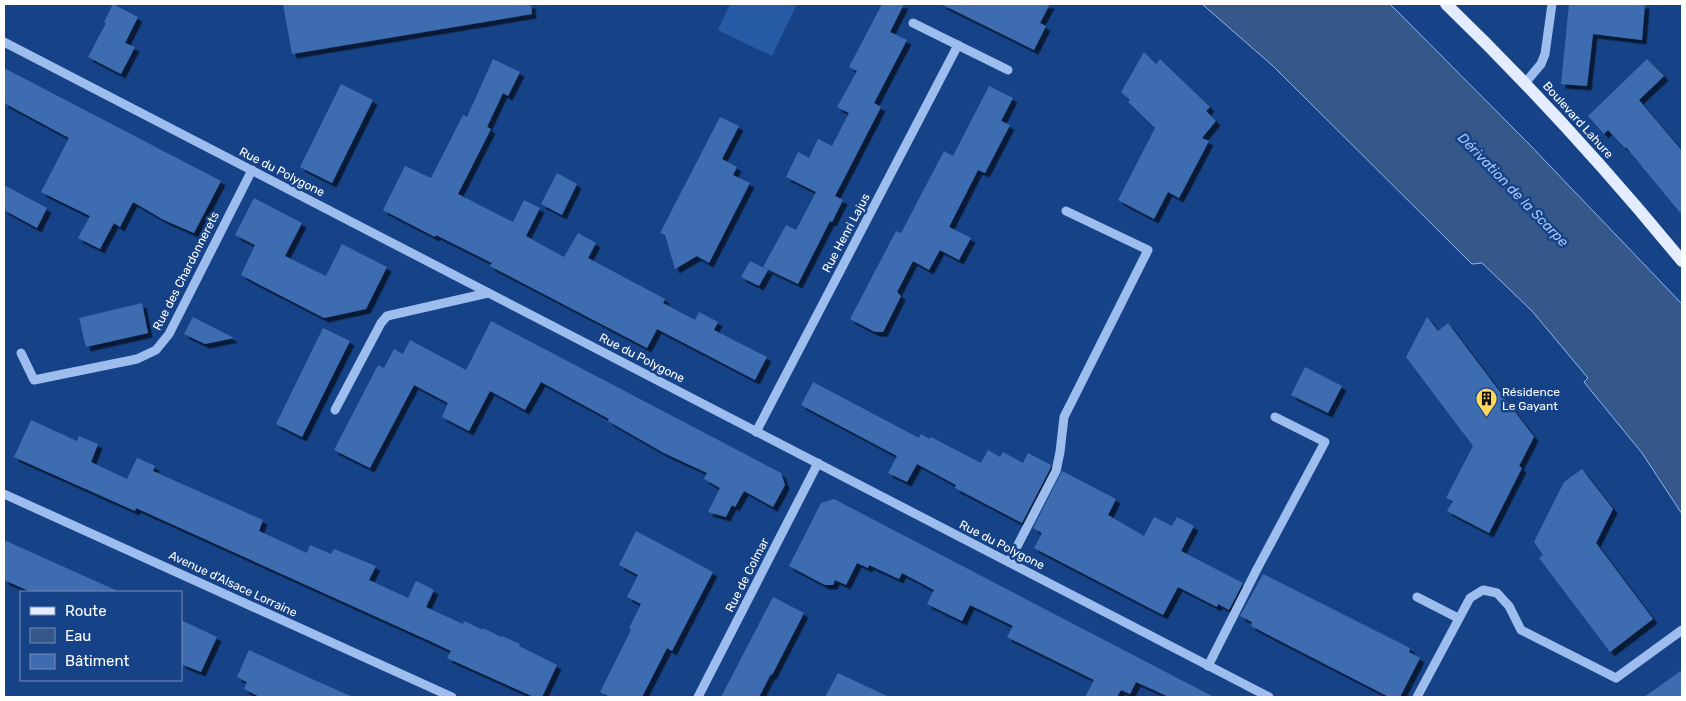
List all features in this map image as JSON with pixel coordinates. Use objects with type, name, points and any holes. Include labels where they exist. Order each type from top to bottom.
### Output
[{"type":"main road","name":"Boulevard Lahure","points":[[1446,4],[1526,83],[1617,184],[1682,261]]},
{"type":"street","points":[[1526,83],[1541,64],[1545,54],[1552,4]]},
{"type":"street","points":[[913,23],[1008,70]]},
{"type":"street","name":"Rue du Polygone","points":[[4,42],[1269,697]]},
{"type":"street","name":"Rue Henri Lajus","points":[[756,432],[958,45]]},
{"type":"street","name":"Rue des Chardonnerets","points":[[20,353],[34,380],[136,359],[156,350],[169,334],[252,170]]},
{"type":"street","points":[[1009,562],[1056,471],[1064,417],[1148,250],[1066,211]]},
{"type":"street","points":[[335,410],[381,323],[387,316],[488,292]]},
{"type":"street","points":[[1208,666],[1257,568],[1325,442],[1275,417]]},
{"type":"street","name":"Rue de Colmar","points":[[698,697],[818,464]]},
{"type":"street","name":"Avenue d'Alsace Lorraine","points":[[4,494],[452,697]]},
{"type":"street","points":[[1417,697],[1470,598],[1483,590],[1497,593],[1509,606],[1521,630],[1616,678],[1682,630]]},
{"type":"street","points":[[1417,597],[1458,618]]},
{"type":"shaded area","points":[[730,4],[797,4],[772,56],[718,30]]},
{"type":"water","name":"Dérivation de la Scarpe","points":[[1202,4],[1390,4],[1529,144],[1682,304],[1682,514],[1642,453],[1584,382],[1588,378],[1532,311],[1482,263],[1472,264],[1273,66]]},
{"type":"building","points":[[113,4],[138,17],[125,43],[135,47],[121,74],[88,57],[106,23],[104,22]]},
{"type":"building","points":[[283,4],[531,4],[532,14],[292,54]]},
{"type":"building","points":[[882,4],[904,4],[890,32],[907,40],[874,103],[881,107],[835,196],[843,200],[832,222],[830,221],[798,284],[763,267],[786,225],[796,230],[816,192],[786,177],[798,152],[809,158],[818,139],[832,146],[849,113],[837,107],[857,71],[849,67]]},
{"type":"building","points":[[941,4],[1050,4],[1040,23],[1046,26],[1034,50]]},
{"type":"building","points":[[1569,4],[1645,4],[1642,40],[1593,34],[1587,86],[1561,84]]},
{"type":"building","points":[[1144,52],[1156,64],[1160,59],[1210,107],[1206,111],[1216,121],[1202,138],[1209,141],[1179,198],[1168,192],[1154,219],[1118,200],[1155,128],[1128,102],[1130,100],[1121,92]]},
{"type":"building","points":[[493,59],[520,72],[508,96],[503,93],[487,127],[491,129],[458,194],[513,222],[524,200],[540,208],[526,236],[564,257],[578,233],[596,243],[588,258],[665,299],[663,303],[695,320],[699,312],[718,322],[714,330],[767,357],[755,380],[657,329],[647,348],[490,266],[492,263],[436,235],[435,237],[383,210],[405,166],[431,178],[463,115],[467,117]]},
{"type":"building","points":[[1647,59],[1664,76],[1639,100],[1682,151],[1682,215],[1626,147],[1608,130],[1604,134],[1588,116]]},
{"type":"building","points":[[4,68],[221,181],[194,233],[164,220],[133,202],[120,227],[114,223],[100,249],[78,238],[90,216],[41,192],[69,138],[4,103]]},
{"type":"building","points":[[341,84],[373,100],[332,183],[300,167]]},
{"type":"building","points":[[989,86],[1013,98],[1001,121],[1010,125],[985,173],[978,170],[949,227],[971,238],[959,260],[940,250],[929,270],[913,261],[897,292],[901,296],[883,332],[875,332],[850,319],[896,231],[901,233],[944,151],[953,156]]},
{"type":"building","points":[[720,117],[739,126],[722,159],[737,167],[733,175],[750,183],[709,263],[697,256],[675,269],[665,235],[660,233]]},
{"type":"building","points":[[557,173],[577,184],[562,215],[541,204]]},
{"type":"building","points":[[4,185],[47,208],[37,228],[4,210]]},
{"type":"building","points":[[254,198],[302,223],[285,256],[326,276],[342,244],[387,267],[366,309],[324,318],[241,275],[255,245],[235,235]]},
{"type":"building","points":[[750,261],[768,270],[759,286],[741,277]]},
{"type":"building","points":[[142,303],[148,333],[86,347],[79,318]]},
{"type":"building","points":[[193,317],[234,338],[205,344],[184,334]]},
{"type":"building","name":"Résidence Le Gayant","points":[[1427,317],[1438,331],[1448,323],[1534,437],[1519,466],[1522,468],[1489,533],[1447,511],[1453,501],[1446,498],[1473,446],[1406,357]]},
{"type":"building","points":[[491,321],[781,473],[785,485],[773,507],[744,491],[735,507],[732,505],[726,517],[708,512],[720,488],[704,479],[707,473],[664,453],[608,421],[609,419],[541,382],[525,410],[490,391],[469,431],[442,417],[448,403],[414,385],[370,468],[334,450],[378,365],[384,368],[394,349],[403,354],[410,340],[466,370]]},
{"type":"building","points":[[323,328],[350,341],[302,437],[276,424]]},
{"type":"building","points":[[1305,367],[1342,386],[1328,413],[1291,395]]},
{"type":"building","points":[[813,382],[919,438],[921,434],[930,439],[931,437],[981,463],[988,450],[1000,457],[1003,452],[1023,463],[1028,453],[1051,465],[1050,469],[1022,523],[955,488],[956,485],[917,464],[907,482],[888,473],[897,456],[801,405]]},
{"type":"building","points":[[31,420],[77,441],[79,436],[98,444],[91,462],[127,479],[137,458],[155,466],[153,471],[263,520],[259,531],[307,553],[310,545],[331,554],[334,549],[376,566],[369,580],[408,598],[416,581],[434,590],[426,607],[463,624],[464,621],[502,636],[557,665],[542,697],[534,697],[447,658],[451,651],[432,642],[136,508],[135,511],[14,457]]},
{"type":"building","points":[[1582,469],[1613,509],[1596,543],[1653,619],[1610,652],[1539,558],[1543,555],[1534,542],[1564,482]]},
{"type":"building","points":[[1062,471],[1116,499],[1108,515],[1144,536],[1154,517],[1172,526],[1177,517],[1194,526],[1181,551],[1243,583],[1229,610],[1218,604],[1217,607],[1178,587],[1163,615],[1034,548],[1042,533],[1033,528]]},
{"type":"building","points":[[834,499],[1214,697],[1169,697],[1136,682],[1130,694],[1121,690],[1117,697],[1085,697],[1094,680],[1007,637],[1013,626],[970,605],[962,621],[927,604],[934,590],[902,573],[899,579],[869,565],[868,568],[857,563],[846,585],[835,580],[833,585],[825,585],[789,566],[821,503]]},
{"type":"building","points":[[636,531],[713,572],[672,651],[667,648],[642,697],[610,697],[600,692],[631,630],[629,628],[641,604],[627,597],[638,575],[619,565]]},
{"type":"building","points":[[4,540],[118,591],[29,591],[4,580]]},
{"type":"building","points":[[1263,574],[1410,648],[1409,652],[1420,658],[1400,697],[1389,697],[1251,626],[1252,622],[1240,616]]},
{"type":"building","points":[[773,597],[804,613],[772,675],[759,697],[721,697]]},
{"type":"building","points":[[182,620],[217,637],[201,672],[182,664]]},
{"type":"building","points":[[249,650],[353,697],[260,697],[244,689],[247,682],[237,677]]},
{"type":"building","points":[[1682,670],[1682,697],[1644,697]]},
{"type":"building","points":[[838,673],[889,697],[825,697]]},
{"type":"place","name":"Résidence Le Gayant","points":[[1486,418]]}]
